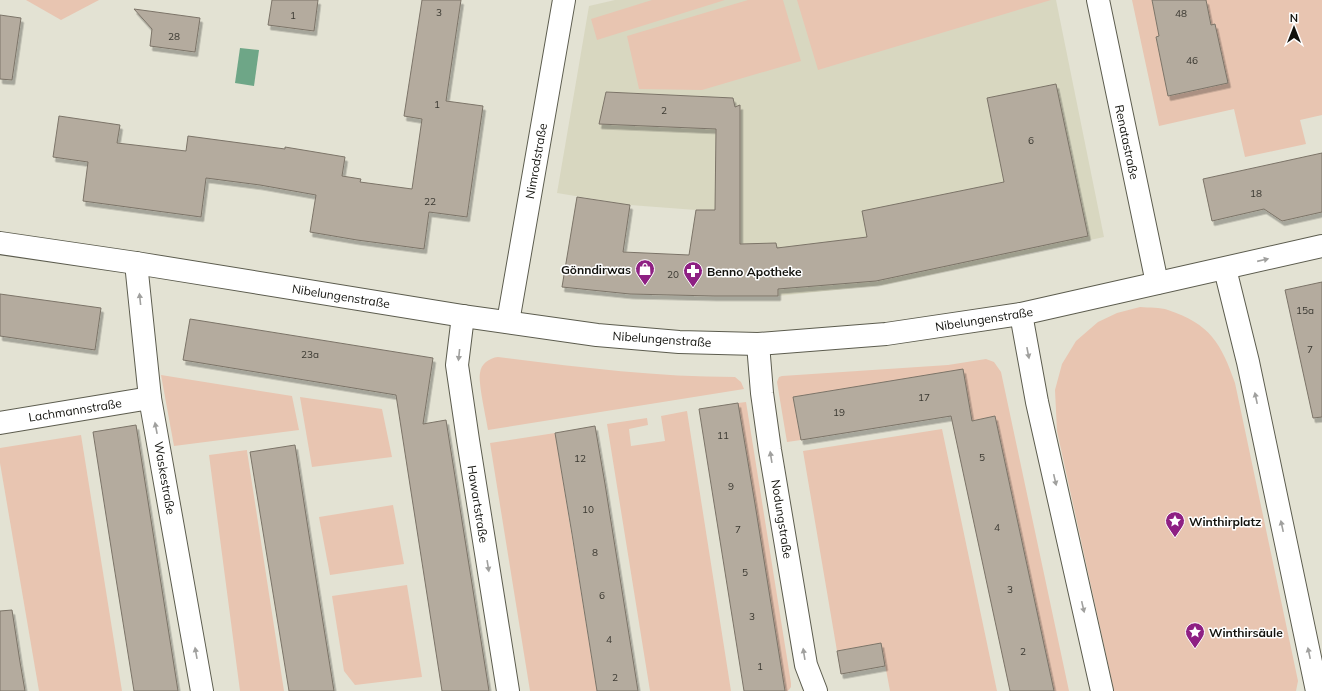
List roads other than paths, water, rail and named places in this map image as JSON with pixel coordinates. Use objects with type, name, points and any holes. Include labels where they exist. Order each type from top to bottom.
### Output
[{"type":"street","name":"Nimrodstraße","points":[[508,322],[564,0]]},
{"type":"street","name":"Renatastraße","points":[[1098,0],[1157,283]]},
{"type":"street","name":"Nibelungenstraße","points":[[0,243],[136,263],[463,316],[597,335],[679,342],[758,344],[886,334],[1021,314],[1322,246]]},
{"type":"street","name":"Waskestraße","points":[[136,263],[150,398],[202,691]]},
{"type":"street","points":[[1225,269],[1248,362],[1317,691]]},
{"type":"street","points":[[1021,314],[1037,402],[1102,691]]},
{"type":"street","name":"Hawartstraße","points":[[463,316],[458,365],[468,440],[508,691]]},
{"type":"street","name":"Nodungstraße","points":[[758,344],[762,393],[768,436],[806,665],[816,691]]},
{"type":"street","name":"Lachmannstraße","points":[[0,423],[150,398]]},
{"type":"place","name":"Gönndirwas","points":[[645,286]]},
{"type":"place","name":"Benno Apotheke","points":[[693,288]]},
{"type":"place","name":"Winthirplatz","points":[[1175,538]]},
{"type":"place","name":"Winthirsäule","points":[[1195,649]]}]
